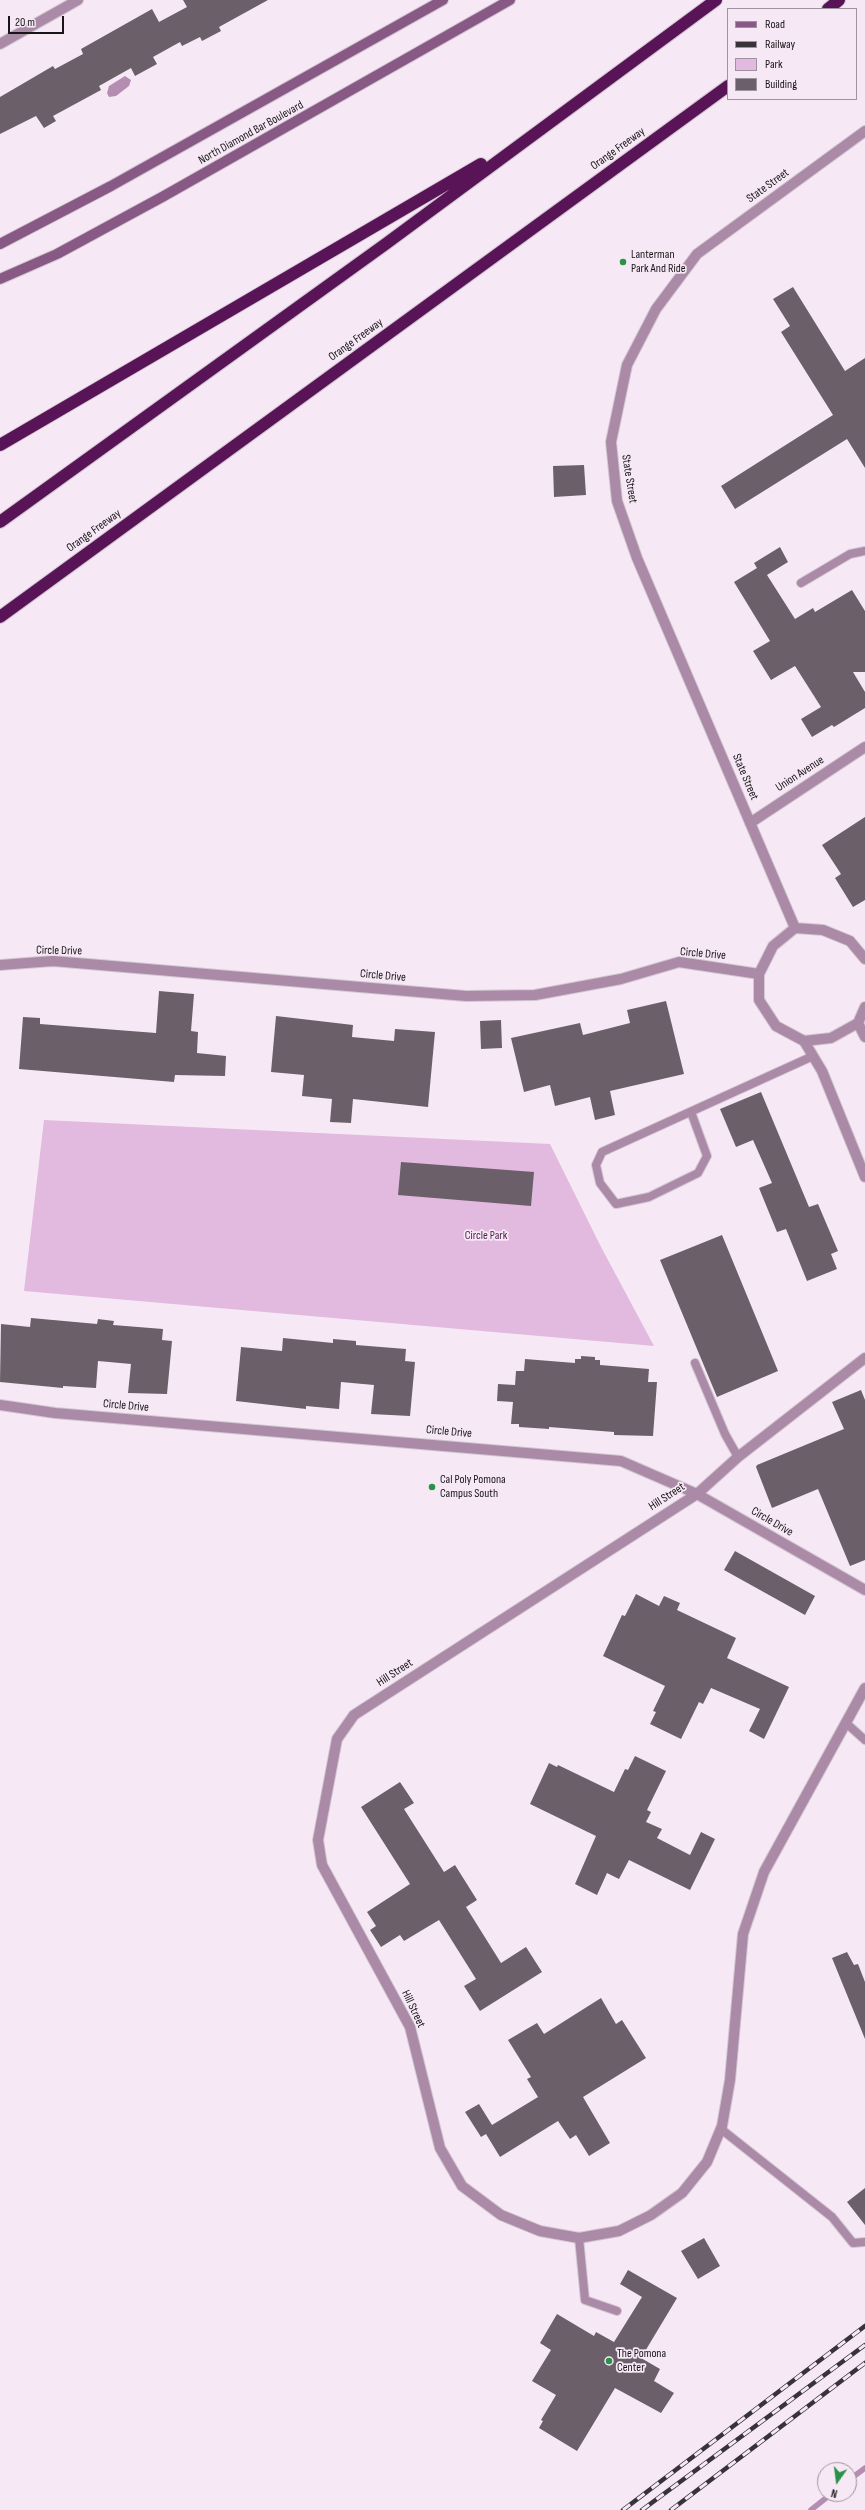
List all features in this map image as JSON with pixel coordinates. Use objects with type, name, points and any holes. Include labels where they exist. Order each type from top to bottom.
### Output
[{"type":"highway","points":[[0,522],[386,243],[532,134],[610,80],[716,0]]},
{"type":"highway","points":[[829,8],[839,0]]},
{"type":"highway","name":"Orange Freeway","points":[[0,617],[727,87]]},
{"type":"highway","points":[[0,445],[532,134]]},
{"type":"main road","name":"North Diamond Bar Boulevard","points":[[0,244],[111,186],[443,0]]},
{"type":"main road","name":"North Diamond Bar Boulevard","points":[[0,279],[57,254],[164,196],[510,0]]},
{"type":"street","points":[[0,44],[78,0]]},
{"type":"street","name":"State Street","points":[[795,928],[638,558],[618,501],[611,442],[627,366],[656,309],[697,254],[865,131]]},
{"type":"street","name":"Union Avenue","points":[[750,823],[865,747]]},
{"type":"street","points":[[865,959],[850,941],[823,930],[795,928],[773,946],[759,974],[760,1000],[776,1026],[804,1041],[822,1071],[865,1177]]},
{"type":"street","name":"Circle Drive","points":[[0,965],[53,962],[466,996],[534,994],[621,979],[679,962],[759,974]]},
{"type":"street","points":[[804,1041],[831,1038],[858,1023],[865,1006]]},
{"type":"street","points":[[858,1023],[864,1034]]},
{"type":"street","name":"Hill Street","points":[[579,2238],[540,2231],[501,2215],[462,2186],[440,2148],[410,2027],[322,1865],[318,1840],[337,1739],[354,1714],[696,1494],[738,1458],[865,1358]]},
{"type":"street","name":"Circle Drive","points":[[0,1405],[55,1413],[621,1461],[696,1494],[865,1590]]},
{"type":"street","points":[[579,2238],[618,2231],[651,2215],[682,2193],[707,2162],[721,2129],[730,2080],[743,1934],[764,1872],[865,1688]]},
{"type":"lane","points":[[801,583],[850,554],[865,551]]},
{"type":"lane","points":[[691,1112],[707,1156],[698,1173],[649,1197],[616,1204],[600,1184],[596,1165],[602,1152],[813,1056]]},
{"type":"lane","points":[[696,1363],[725,1434],[738,1458]]},
{"type":"lane","points":[[846,1723],[865,1740]]},
{"type":"lane","points":[[721,2129],[832,2217],[853,2243],[865,2242]]},
{"type":"lane","points":[[579,2238],[585,2300],[616,2311]]},
{"type":"green space","name":"Circle Park","points":[[44,1120],[550,1144],[601,1247],[654,1346],[24,1291]]},
{"type":"shaded area","points":[[125,76],[131,80],[129,86],[116,96],[109,97],[107,93],[109,86]]},
{"type":"building","points":[[183,0],[268,0],[219,27],[221,31],[202,41],[200,37],[182,46],[180,42],[153,57],[157,64],[135,76],[131,68],[99,86],[101,90],[53,116],[56,121],[44,128],[36,116],[0,134],[0,97],[53,66],[55,69],[83,54],[81,49],[152,9],[159,22],[187,7]]},
{"type":"building","points":[[793,287],[845,371],[865,358],[865,468],[847,439],[735,509],[721,486],[833,415],[781,332],[790,326],[773,299]]},
{"type":"building","points":[[584,465],[586,495],[554,497],[553,466]]},
{"type":"building","points":[[780,547],[788,562],[767,575],[795,619],[813,608],[815,612],[852,590],[865,611],[865,672],[853,672],[865,692],[865,708],[834,727],[832,725],[812,737],[801,719],[821,707],[795,666],[771,680],[753,651],[770,641],[734,582],[757,568],[754,563]]},
{"type":"building","points":[[865,817],[865,900],[853,907],[835,878],[841,874],[822,845]]},
{"type":"building","points":[[159,991],[194,994],[191,1031],[198,1032],[197,1053],[226,1056],[225,1076],[175,1075],[174,1082],[19,1069],[23,1017],[40,1018],[40,1024],[156,1033]]},
{"type":"building","points":[[666,1001],[684,1074],[610,1091],[615,1115],[595,1120],[590,1097],[555,1106],[550,1085],[524,1092],[511,1038],[580,1023],[583,1035],[630,1023],[627,1010]]},
{"type":"building","points":[[276,1016],[353,1025],[352,1037],[394,1041],[395,1029],[435,1032],[428,1107],[353,1099],[351,1123],[330,1122],[332,1099],[302,1096],[304,1075],[271,1072]]},
{"type":"building","points":[[501,1020],[502,1048],[481,1049],[480,1021]]},
{"type":"building","points":[[761,1092],[809,1207],[818,1204],[838,1251],[831,1254],[837,1269],[807,1281],[786,1229],[777,1232],[759,1188],[772,1183],[753,1140],[736,1147],[720,1109]]},
{"type":"building","points":[[401,1162],[534,1172],[531,1206],[398,1195]]},
{"type":"building","points":[[722,1235],[778,1371],[717,1397],[660,1260]]},
{"type":"building","points":[[31,1318],[97,1324],[98,1319],[114,1321],[113,1325],[163,1329],[162,1340],[172,1341],[167,1394],[128,1393],[131,1364],[98,1361],[96,1388],[63,1386],[63,1388],[0,1382],[1,1324],[30,1327]]},
{"type":"building","points":[[283,1338],[333,1343],[333,1339],[356,1341],[356,1345],[406,1349],[405,1361],[415,1362],[410,1416],[371,1414],[374,1385],[341,1382],[339,1409],[306,1406],[306,1409],[236,1401],[241,1347],[282,1351]]},
{"type":"building","points":[[581,1356],[595,1357],[595,1360],[600,1360],[600,1365],[649,1369],[648,1382],[657,1382],[653,1436],[614,1435],[614,1432],[549,1427],[549,1429],[519,1427],[519,1424],[511,1424],[513,1402],[497,1401],[498,1384],[515,1385],[516,1371],[524,1371],[525,1359],[575,1363],[575,1359],[581,1359]]},
{"type":"building","points":[[861,1390],[865,1400],[865,1560],[850,1566],[818,1489],[772,1508],[756,1467],[757,1465],[844,1429],[832,1402]]},
{"type":"building","points":[[735,1551],[815,1596],[805,1615],[724,1570]]},
{"type":"building","points":[[636,1594],[659,1606],[664,1596],[680,1603],[677,1610],[736,1638],[727,1658],[789,1687],[764,1739],[749,1731],[760,1709],[711,1688],[703,1704],[699,1702],[681,1739],[650,1724],[656,1712],[653,1711],[665,1686],[603,1656],[622,1615],[625,1616]]},
{"type":"building","points":[[635,1756],[666,1771],[647,1810],[651,1812],[646,1822],[662,1829],[657,1838],[690,1855],[701,1832],[715,1839],[690,1890],[629,1860],[619,1879],[607,1873],[597,1895],[575,1884],[596,1836],[530,1804],[549,1763],[557,1767],[558,1765],[614,1792],[625,1769],[628,1770]]},
{"type":"building","points":[[400,1782],[414,1803],[404,1809],[444,1872],[455,1865],[477,1900],[466,1907],[501,1963],[526,1947],[542,1972],[480,2011],[464,1986],[476,1979],[439,1920],[404,1941],[400,1935],[381,1947],[370,1930],[376,1926],[367,1912],[410,1884],[361,1807]]},
{"type":"building","points":[[847,1952],[854,1965],[858,1964],[865,1982],[865,2039],[832,1958]]},
{"type":"building","points":[[601,1998],[616,2024],[622,2020],[646,2058],[583,2097],[610,2143],[589,2156],[576,2135],[570,2139],[558,2121],[500,2157],[486,2134],[481,2137],[465,2112],[479,2104],[492,2125],[538,2097],[527,2079],[531,2077],[508,2040],[537,2023],[544,2034]]},
{"type":"building","points":[[865,2188],[865,2225],[847,2202]]},
{"type":"building","points":[[704,2238],[720,2266],[698,2279],[681,2251]]},
{"type":"building","name":"The Pomona Center","points":[[628,2270],[677,2298],[641,2358],[660,2369],[654,2381],[674,2393],[661,2413],[615,2388],[577,2451],[539,2428],[543,2421],[541,2420],[556,2395],[532,2381],[551,2350],[540,2343],[557,2314],[594,2336],[596,2332],[614,2342],[642,2297],[620,2284]]},
{"type":"waterway","points":[[857,2474],[865,2468]]},
{"type":"waterway","points":[[811,2510],[821,2502]]},
{"type":"railway","points":[[623,2510],[865,2326]]},
{"type":"railway","points":[[642,2510],[865,2345]]},
{"type":"railway","points":[[671,2510],[865,2363]]},
{"type":"place","name":"Lanterman Park And Ride","points":[[623,262]]},
{"type":"place","name":"Cal Poly Pomona Campus South","points":[[432,1487]]},
{"type":"place","name":"The Pomona Center","points":[[609,2361]]}]
